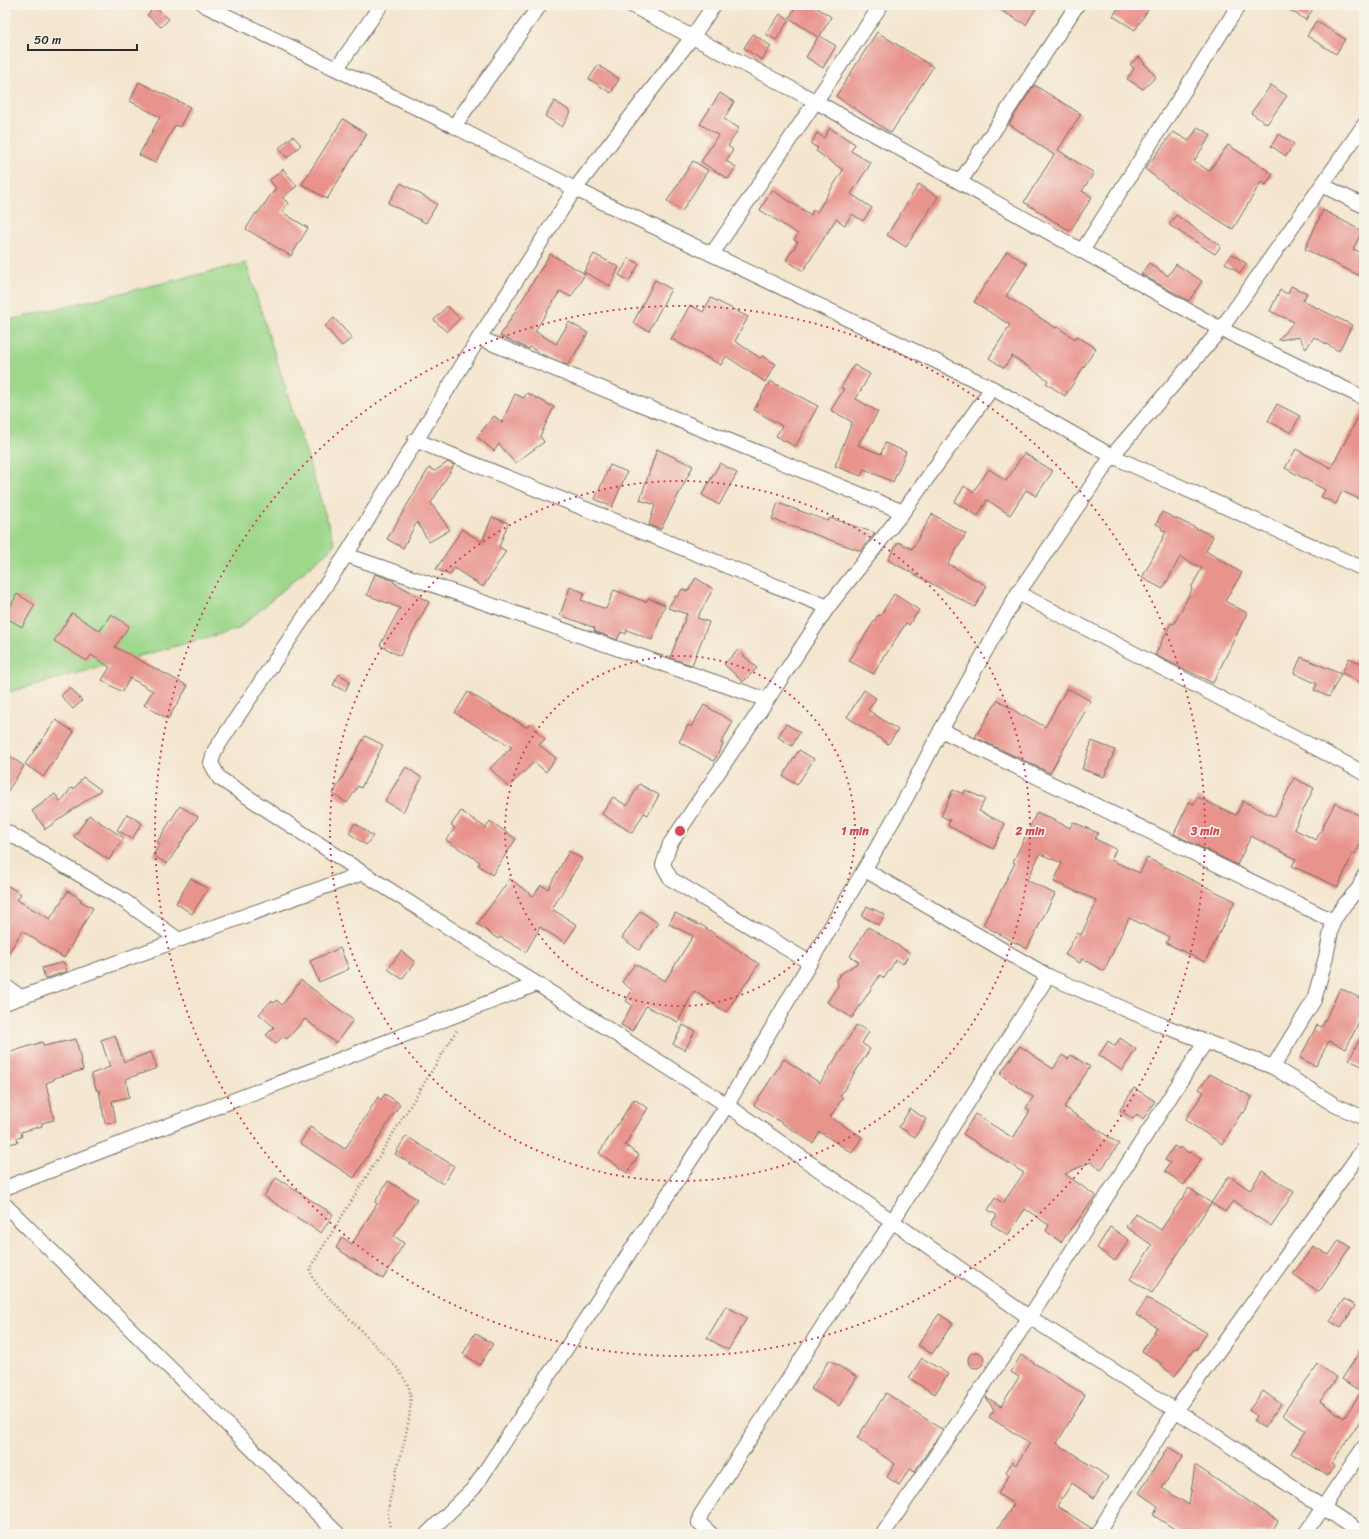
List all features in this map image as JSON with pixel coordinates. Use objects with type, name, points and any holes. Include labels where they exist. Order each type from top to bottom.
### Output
[{"type":"street","points":[[204,5],[337,68],[576,189],[992,388],[1112,456],[1364,569]]},
{"type":"street","points":[[337,68],[381,5]]},
{"type":"street","points":[[454,126],[540,5]]},
{"type":"street","points":[[631,5],[816,101],[1221,329],[1364,398]]},
{"type":"street","points":[[714,5],[693,36],[576,189],[479,338],[415,440],[346,555],[215,750],[211,763],[219,778],[362,873],[726,1105],[1029,1318],[1363,1534]]},
{"type":"street","points":[[712,254],[881,5]]},
{"type":"street","points":[[960,182],[1077,5]]},
{"type":"street","points":[[1082,251],[1239,5]]},
{"type":"street","points":[[427,1534],[474,1488],[726,1105],[809,962],[865,870],[1018,593],[1112,456],[1221,329],[1364,125]]},
{"type":"street","points":[[1322,185],[1364,206]]},
{"type":"street","points":[[479,338],[903,512]]},
{"type":"street","points":[[809,962],[671,879],[663,865],[670,844],[828,606],[903,512],[992,388]]},
{"type":"street","points":[[415,440],[828,606]]},
{"type":"street","points":[[346,555],[767,700]]},
{"type":"street","points":[[1018,593],[1364,773]]},
{"type":"street","points":[[941,730],[1333,921]]},
{"type":"street","points":[[5,831],[123,900],[179,940]]},
{"type":"street","points":[[865,870],[1048,976],[1164,1026],[1273,1067],[1334,1105],[1364,1118]]},
{"type":"street","points":[[5,1003],[362,873]]},
{"type":"street","points":[[1273,1067],[1314,1000],[1326,957],[1333,921],[1359,888],[1364,876]]},
{"type":"street","points":[[711,1534],[699,1523],[700,1516],[846,1290],[892,1222],[1048,976]]},
{"type":"street","points":[[5,1188],[537,984]]},
{"type":"street","points":[[5,986],[21,997]]},
{"type":"street","points":[[883,1534],[1029,1318],[1206,1041]]},
{"type":"street","points":[[1097,1534],[1175,1411],[1364,1148]]},
{"type":"street","points":[[5,1205],[338,1534]]},
{"type":"street","points":[[1305,1534],[1364,1447]]},
{"type":"path","points":[[391,1534],[388,1514],[399,1456],[409,1420],[410,1396],[408,1385],[398,1369],[318,1286],[312,1276],[310,1268],[458,1029]]},
{"type":"green space","points":[[246,263],[335,545],[238,629],[5,693],[5,321]]},
{"type":"building","points":[[797,5],[813,5],[831,17],[820,36],[836,46],[823,68],[806,57],[818,37],[789,18]]},
{"type":"building","points":[[992,5],[1038,5],[1026,25]]},
{"type":"building","points":[[1120,5],[1151,5],[1135,30],[1113,16]]},
{"type":"building","points":[[1281,5],[1315,5],[1306,20]]},
{"type":"building","points":[[155,7],[169,19],[161,27],[147,15]]},
{"type":"building","points":[[780,14],[789,20],[776,40],[766,34]]},
{"type":"building","points":[[1316,21],[1345,39],[1336,54],[1307,36]]},
{"type":"building","points":[[877,32],[933,67],[891,133],[836,96]]},
{"type":"building","points":[[753,34],[771,46],[762,60],[744,48]]},
{"type":"building","points":[[1139,57],[1156,77],[1143,89],[1127,79],[1134,69],[1130,64]]},
{"type":"building","points":[[598,65],[619,79],[611,93],[589,79]]},
{"type":"building","points":[[139,82],[190,107],[180,127],[175,125],[155,163],[139,155],[160,117],[130,101]]},
{"type":"building","points":[[1034,85],[1081,114],[1058,150],[1094,173],[1082,191],[1092,197],[1070,231],[1024,202],[1054,155],[1009,124]]},
{"type":"building","points":[[1271,85],[1287,96],[1267,124],[1251,113]]},
{"type":"building","points":[[720,93],[734,102],[724,119],[739,128],[728,146],[733,150],[726,161],[736,167],[728,179],[701,162],[718,135],[700,124]]},
{"type":"building","points":[[555,101],[571,112],[562,127],[545,116]]},
{"type":"building","points":[[343,119],[367,134],[327,199],[302,184]]},
{"type":"building","points":[[1198,127],[1211,135],[1194,161],[1209,171],[1228,145],[1273,174],[1266,185],[1261,182],[1233,229],[1186,200],[1145,169],[1173,132],[1189,141]]},
{"type":"building","points":[[830,128],[855,144],[851,151],[871,163],[851,194],[872,208],[863,221],[852,214],[845,225],[836,219],[803,271],[786,260],[798,242],[794,240],[798,234],[760,210],[772,190],[811,215],[813,210],[817,212],[843,170],[816,151],[818,148],[811,144],[817,133],[824,138]]},
{"type":"building","points":[[1279,134],[1294,144],[1286,156],[1271,146]]},
{"type":"building","points":[[293,136],[301,145],[287,158],[279,148]]},
{"type":"building","points":[[693,161],[708,170],[682,211],[667,201]]},
{"type":"building","points":[[283,169],[297,186],[282,198],[289,203],[282,212],[308,228],[291,256],[246,229],[256,213],[257,214],[276,188],[270,180]]},
{"type":"building","points":[[401,183],[437,204],[426,223],[388,203]]},
{"type":"building","points":[[919,184],[938,197],[906,247],[887,235]]},
{"type":"building","points":[[1323,210],[1362,231],[1353,249],[1364,254],[1364,278],[1305,249]]},
{"type":"building","points":[[1176,215],[1221,246],[1215,254],[1169,225]]},
{"type":"building","points":[[1007,251],[1027,264],[1006,296],[1075,339],[1077,336],[1096,348],[1065,396],[1046,383],[1048,380],[1012,356],[1004,368],[989,358],[1010,325],[974,302]]},
{"type":"building","points":[[550,254],[585,274],[571,297],[560,291],[535,331],[556,344],[569,322],[588,333],[568,365],[541,354],[530,347],[529,349],[500,336]]},
{"type":"building","points":[[594,254],[619,267],[610,286],[584,272]]},
{"type":"building","points":[[1232,254],[1247,264],[1240,273],[1225,263]]},
{"type":"building","points":[[629,258],[639,264],[629,281],[619,275]]},
{"type":"building","points":[[1149,263],[1168,276],[1176,264],[1202,281],[1189,301],[1141,274]]},
{"type":"building","points":[[655,280],[671,289],[649,331],[633,323]]},
{"type":"building","points":[[1291,286],[1307,293],[1303,301],[1352,325],[1339,351],[1314,337],[1306,349],[1299,337],[1278,340],[1294,322],[1270,311],[1280,290],[1288,294]]},
{"type":"building","points":[[711,298],[748,317],[735,341],[760,358],[762,356],[776,364],[765,382],[726,356],[721,365],[671,339],[690,305],[703,312]]},
{"type":"building","points":[[447,306],[460,318],[447,332],[434,320]]},
{"type":"building","points":[[334,318],[352,338],[342,346],[325,326]]},
{"type":"building","points":[[854,365],[870,374],[856,399],[878,412],[858,445],[881,454],[885,443],[906,452],[893,482],[864,469],[861,476],[835,466],[852,422],[831,410],[844,389],[841,388]]},
{"type":"building","points":[[770,381],[818,406],[795,447],[776,436],[782,426],[754,410]]},
{"type":"building","points":[[527,393],[554,407],[540,436],[544,442],[515,463],[499,444],[494,451],[477,437],[494,416],[502,422],[515,394],[524,398]]},
{"type":"building","points":[[1277,404],[1300,416],[1291,433],[1268,421]]},
{"type":"building","points":[[1364,406],[1364,501],[1342,491],[1336,504],[1321,497],[1325,490],[1285,468],[1296,449],[1331,468]]},
{"type":"building","points":[[657,449],[693,466],[661,529],[649,525],[655,505],[640,500]]},
{"type":"building","points":[[1024,453],[1053,471],[1036,496],[1026,490],[1010,515],[987,500],[978,516],[955,502],[964,486],[973,492],[989,469],[1006,481]]},
{"type":"building","points":[[448,462],[454,465],[431,503],[450,530],[429,542],[417,522],[403,548],[387,539],[429,468],[435,471]]},
{"type":"building","points":[[720,463],[737,473],[719,505],[702,495]]},
{"type":"building","points":[[610,465],[627,472],[612,507],[595,499]]},
{"type":"building","points":[[778,503],[828,521],[830,518],[875,533],[861,551],[772,519]]},
{"type":"building","points":[[1162,512],[1213,536],[1206,551],[1242,573],[1225,601],[1247,613],[1213,683],[1155,655],[1171,623],[1174,624],[1202,568],[1180,557],[1163,589],[1142,578],[1166,532],[1161,529],[1162,527],[1156,524]]},
{"type":"building","points":[[932,514],[966,534],[948,564],[987,586],[975,607],[888,560],[898,542],[912,549]]},
{"type":"building","points":[[492,517],[508,523],[499,547],[506,551],[483,587],[454,568],[450,575],[436,569],[462,529],[482,542]]},
{"type":"building","points":[[375,574],[394,581],[393,582],[429,602],[400,656],[380,645],[400,608],[367,595]]},
{"type":"building","points":[[696,578],[713,589],[697,618],[709,622],[692,665],[670,658],[687,614],[668,608],[675,596],[677,597],[682,589],[688,591]]},
{"type":"building","points":[[570,587],[585,593],[581,600],[606,609],[614,590],[646,602],[648,598],[665,605],[652,640],[627,630],[626,634],[621,632],[617,640],[594,631],[595,628],[560,615]]},
{"type":"building","points":[[17,594],[35,605],[22,627],[5,617]]},
{"type":"building","points":[[894,594],[919,610],[909,625],[906,623],[885,656],[884,655],[874,674],[849,661],[878,615],[880,616]]},
{"type":"building","points":[[72,613],[100,631],[111,614],[129,626],[115,647],[188,686],[168,719],[144,705],[153,691],[130,678],[122,692],[102,680],[110,667],[91,655],[87,661],[54,641]]},
{"type":"building","points":[[738,650],[757,668],[743,682],[724,664]]},
{"type":"building","points":[[1301,657],[1341,674],[1329,697],[1314,690],[1317,684],[1294,673]]},
{"type":"building","points":[[1349,658],[1364,665],[1364,684],[1342,673]]},
{"type":"building","points":[[339,674],[350,681],[345,691],[333,685]]},
{"type":"building","points":[[70,687],[82,701],[73,709],[61,696]]},
{"type":"building","points":[[1067,688],[1091,701],[1050,773],[975,737],[998,700],[1023,716],[1024,715],[1045,727]]},
{"type":"building","points":[[864,690],[876,698],[868,710],[898,730],[888,744],[847,717]]},
{"type":"building","points":[[468,692],[526,727],[530,724],[545,739],[539,745],[556,758],[546,772],[534,762],[508,787],[490,768],[512,747],[455,713]]},
{"type":"building","points":[[704,705],[733,722],[721,743],[723,744],[714,761],[679,742],[688,725],[691,727]]},
{"type":"building","points":[[56,720],[74,732],[43,777],[25,764]]},
{"type":"building","points":[[786,724],[800,732],[792,746],[778,737]]},
{"type":"building","points":[[365,736],[383,745],[361,788],[358,786],[347,803],[333,794]]},
{"type":"building","points":[[1092,741],[1115,750],[1104,777],[1082,769]]},
{"type":"building","points":[[799,750],[814,759],[797,785],[783,776]]},
{"type":"building","points":[[5,753],[24,766],[5,795]]},
{"type":"building","points":[[406,767],[422,778],[403,812],[385,801]]},
{"type":"building","points":[[83,777],[101,790],[44,830],[45,828],[32,811],[55,794],[61,802],[71,788],[74,789]]},
{"type":"building","points":[[1294,778],[1314,788],[1294,829],[1316,840],[1335,803],[1364,818],[1364,837],[1355,854],[1353,853],[1338,887],[1292,866],[1296,859],[1251,836],[1237,865],[1174,834],[1189,802],[1194,804],[1197,797],[1236,815],[1243,801],[1275,817]]},
{"type":"building","points":[[639,784],[659,795],[648,815],[644,813],[632,833],[602,814],[613,797],[627,806]]},
{"type":"building","points":[[953,790],[964,794],[965,790],[985,799],[979,811],[1005,824],[993,849],[948,826],[950,820],[941,816]]},
{"type":"building","points":[[180,806],[198,817],[167,864],[153,855],[160,844],[157,842]]},
{"type":"building","points":[[461,811],[486,828],[490,821],[516,839],[492,875],[478,865],[480,862],[446,840],[455,828],[451,825]]},
{"type":"building","points":[[1037,812],[1070,828],[1073,822],[1098,833],[1095,839],[1116,849],[1111,860],[1140,873],[1147,858],[1235,901],[1205,962],[1166,943],[1169,937],[1129,918],[1104,971],[1082,959],[1080,963],[1065,955],[1077,933],[1081,935],[1096,900],[1054,882],[1062,863],[1040,854],[1027,880],[1055,894],[1027,949],[983,925],[1015,863],[1013,862]]},
{"type":"building","points":[[127,814],[142,823],[132,839],[117,830]]},
{"type":"building","points":[[89,815],[124,838],[109,860],[74,837]]},
{"type":"building","points":[[355,823],[373,836],[366,845],[349,833]]},
{"type":"building","points":[[569,851],[582,859],[552,909],[577,925],[565,943],[540,927],[526,952],[500,937],[498,939],[477,924],[510,879],[533,896],[541,885],[548,889]]},
{"type":"building","points":[[191,878],[208,889],[192,914],[176,903]]},
{"type":"building","points":[[5,884],[21,894],[17,900],[50,919],[68,891],[81,899],[80,901],[93,908],[64,958],[22,931],[5,959]]},
{"type":"building","points":[[867,906],[885,915],[879,925],[862,916]]},
{"type":"building","points":[[640,911],[658,923],[639,950],[622,938]]},
{"type":"building","points":[[675,913],[699,925],[700,924],[759,964],[726,1012],[694,991],[678,1022],[646,1006],[632,1031],[621,1025],[632,1005],[626,1001],[632,990],[622,982],[635,964],[665,981],[693,936],[669,924]]},
{"type":"building","points":[[868,927],[910,953],[903,964],[896,960],[884,978],[880,975],[852,1018],[827,1002],[838,986],[837,980],[839,975],[859,962],[850,956]]},
{"type":"building","points":[[340,948],[349,969],[319,982],[310,961]]},
{"type":"building","points":[[401,951],[415,962],[402,979],[388,969]]},
{"type":"building","points":[[64,962],[67,971],[45,979],[42,968]]},
{"type":"building","points":[[301,980],[353,1020],[336,1043],[305,1019],[287,1039],[283,1036],[276,1044],[266,1035],[274,1027],[259,1014],[271,1001],[274,1003],[277,1000],[282,1005]]},
{"type":"building","points":[[1340,988],[1364,1000],[1364,1011],[1346,1049],[1329,1041],[1316,1066],[1300,1058],[1317,1025],[1322,1027]]},
{"type":"building","points":[[683,1025],[695,1031],[685,1050],[673,1044]]},
{"type":"building","points":[[857,1025],[869,1032],[862,1043],[870,1049],[840,1096],[843,1098],[830,1117],[862,1137],[852,1153],[820,1132],[813,1143],[754,1105],[784,1059],[820,1083]]},
{"type":"building","points":[[1364,1031],[1364,1067],[1349,1060]]},
{"type":"building","points":[[115,1035],[124,1062],[151,1052],[157,1068],[126,1079],[129,1097],[112,1101],[116,1122],[105,1123],[99,1090],[97,1091],[91,1074],[110,1067],[101,1040]]},
{"type":"building","points":[[1120,1038],[1136,1049],[1122,1071],[1099,1055],[1108,1041],[1115,1046]]},
{"type":"building","points":[[76,1039],[83,1070],[54,1078],[54,1080],[46,1083],[54,1120],[42,1123],[42,1126],[21,1132],[22,1137],[17,1138],[18,1142],[5,1145],[5,1054],[42,1042],[44,1046]]},
{"type":"building","points":[[1020,1046],[1053,1069],[1062,1055],[1068,1059],[1071,1055],[1090,1067],[1064,1107],[1119,1144],[1101,1170],[1090,1162],[1065,1174],[1096,1196],[1061,1242],[1046,1231],[1049,1225],[1025,1209],[1008,1235],[991,1224],[997,1215],[988,1210],[995,1198],[1003,1203],[1024,1173],[963,1134],[975,1114],[1013,1138],[1030,1111],[1026,1108],[1033,1097],[1000,1074]]},
{"type":"building","points":[[1210,1074],[1252,1097],[1244,1113],[1242,1112],[1222,1144],[1185,1120],[1204,1092],[1199,1089]]},
{"type":"building","points":[[1134,1088],[1155,1101],[1143,1119],[1137,1114],[1133,1119],[1120,1110]]},
{"type":"building","points":[[385,1094],[400,1104],[354,1178],[300,1143],[310,1127],[345,1149],[378,1097],[381,1100]]},
{"type":"building","points":[[634,1099],[648,1108],[625,1145],[639,1155],[627,1173],[599,1153]]},
{"type":"building","points":[[910,1109],[926,1119],[915,1137],[899,1127]]},
{"type":"building","points":[[406,1136],[454,1166],[443,1184],[395,1154]]},
{"type":"building","points":[[1174,1146],[1179,1149],[1180,1147],[1189,1153],[1190,1151],[1201,1159],[1184,1185],[1165,1171],[1170,1163],[1165,1160]]},
{"type":"building","points":[[1262,1171],[1294,1192],[1271,1226],[1233,1201],[1225,1212],[1211,1203],[1229,1176],[1250,1190]]},
{"type":"building","points":[[276,1178],[333,1214],[321,1233],[264,1196]]},
{"type":"building","points":[[388,1181],[417,1199],[394,1236],[404,1243],[383,1279],[336,1248],[342,1237],[352,1244],[377,1204],[375,1202]]},
{"type":"building","points":[[1189,1188],[1211,1203],[1152,1293],[1130,1279],[1152,1245],[1126,1227],[1135,1213],[1161,1230]]},
{"type":"building","points":[[1110,1227],[1129,1240],[1115,1261],[1097,1248]]},
{"type":"building","points":[[1339,1240],[1350,1247],[1319,1292],[1293,1274],[1313,1246],[1329,1255]]},
{"type":"building","points":[[1147,1298],[1207,1333],[1196,1350],[1194,1349],[1175,1376],[1161,1366],[1162,1364],[1142,1351],[1157,1327],[1136,1315]]},
{"type":"building","points":[[1344,1299],[1355,1306],[1341,1328],[1330,1321]]},
{"type":"building","points":[[726,1306],[747,1318],[728,1350],[707,1338]]},
{"type":"building","points":[[939,1314],[953,1323],[932,1354],[918,1345]]},
{"type":"building","points":[[475,1333],[493,1344],[480,1365],[463,1354]]},
{"type":"building","points":[[1364,1345],[1364,1415],[1331,1464],[1334,1466],[1328,1476],[1291,1453],[1306,1431],[1282,1415],[1318,1364],[1337,1378],[1320,1401],[1344,1418],[1361,1392],[1342,1379]]},
{"type":"building","points":[[976,1352],[982,1354],[984,1360],[982,1366],[976,1368],[970,1366],[968,1360],[970,1354]]},
{"type":"building","points":[[1021,1355],[1085,1395],[1057,1443],[1108,1477],[1094,1498],[1072,1483],[1057,1506],[1091,1528],[1089,1534],[994,1534],[1014,1504],[998,1494],[1009,1475],[1006,1472],[1012,1462],[1016,1465],[1030,1443],[989,1417],[994,1410],[986,1397],[1001,1406],[1019,1377],[1011,1372]]},
{"type":"building","points":[[922,1358],[948,1374],[935,1394],[909,1378]]},
{"type":"building","points":[[829,1360],[857,1377],[839,1406],[811,1389]]},
{"type":"building","points":[[1263,1391],[1281,1404],[1264,1428],[1254,1421],[1257,1416],[1249,1410]]},
{"type":"building","points":[[886,1393],[943,1430],[914,1472],[910,1469],[899,1485],[887,1477],[895,1464],[857,1438]]},
{"type":"building","points":[[1168,1447],[1183,1456],[1162,1488],[1189,1505],[1195,1465],[1278,1521],[1270,1534],[1182,1534],[1153,1515],[1158,1506],[1139,1493]]}]
